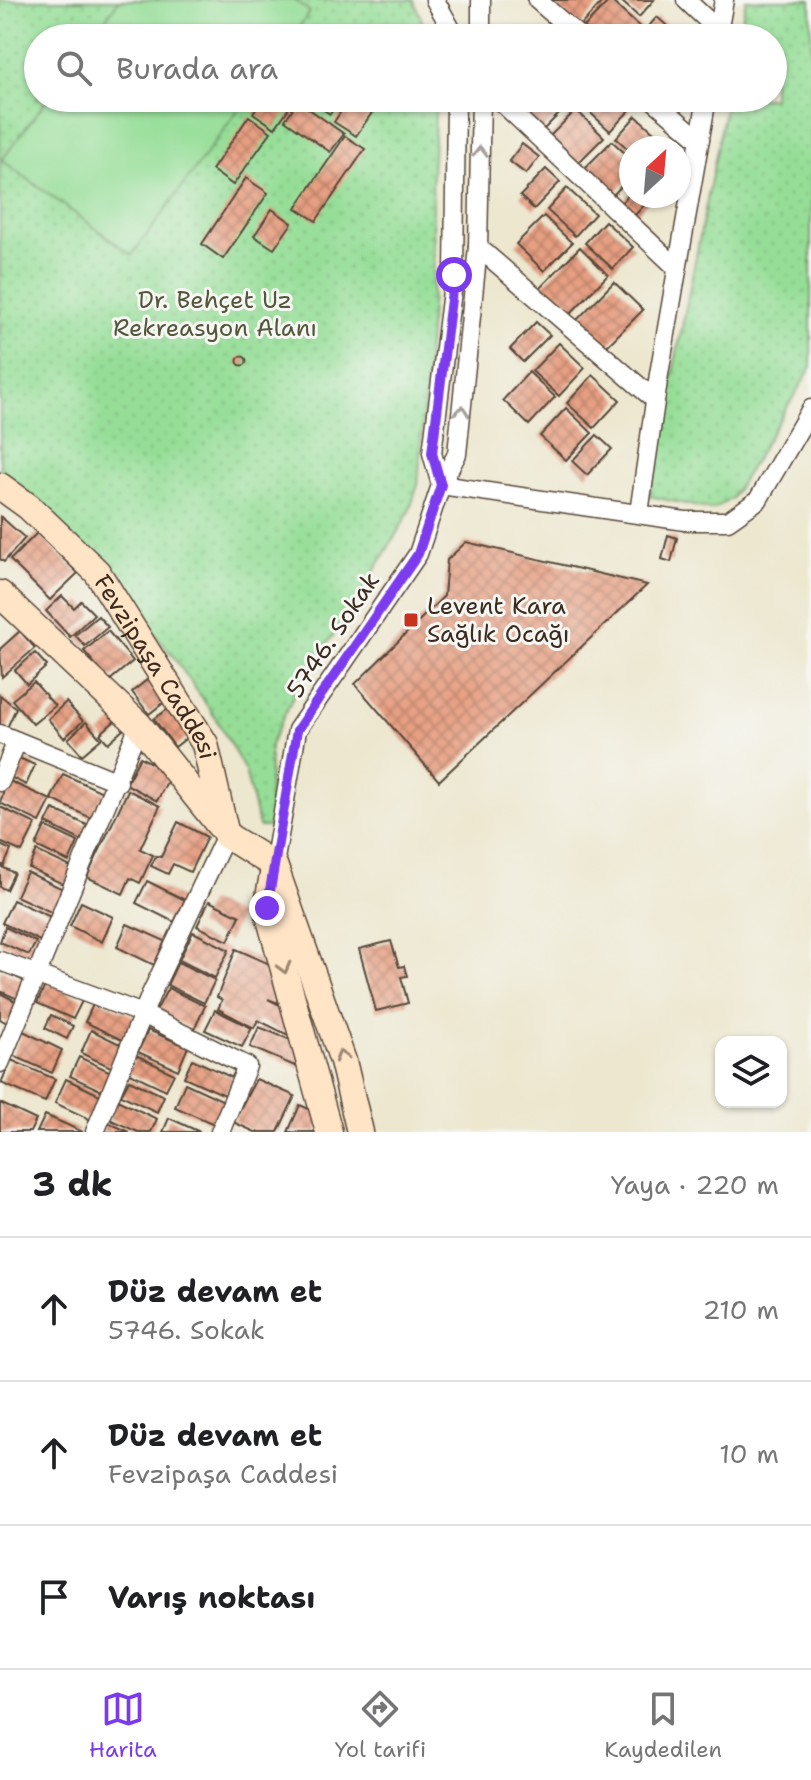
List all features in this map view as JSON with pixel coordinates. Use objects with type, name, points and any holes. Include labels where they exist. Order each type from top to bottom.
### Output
[{"type":"street","points":[[435,0],[448,24]]},
{"type":"street","points":[[481,0],[481,24]]},
{"type":"street","points":[[537,0],[565,24]]},
{"type":"street","points":[[686,0],[709,24]]},
{"type":"street","points":[[720,24],[724,0]]},
{"type":"street","points":[[456,112],[454,275],[432,453],[441,485],[685,521],[728,521],[758,500],[811,409]]},
{"type":"street","name":"5746. Sokak","points":[[274,865],[297,730],[418,554],[441,485],[457,454],[478,247],[481,112]]},
{"type":"street","points":[[512,112],[677,268]]},
{"type":"street","points":[[667,112],[700,140]]},
{"type":"street","points":[[639,513],[655,400],[705,112]]},
{"type":"street","points":[[478,247],[655,400]]},
{"type":"street","name":"Fevzipaşa Caddesi","points":[[0,486],[29,507],[97,572],[205,744],[226,835]]},
{"type":"street","points":[[0,594],[139,725],[226,835],[274,865],[343,1061],[360,1132]]},
{"type":"street","points":[[0,1063],[139,725]]},
{"type":"street","points":[[0,782],[9,737],[118,782]]},
{"type":"street","points":[[95,1132],[143,1014],[226,835]]},
{"type":"street","points":[[274,865],[267,908],[329,1132]]},
{"type":"street","points":[[0,961],[143,1014],[247,1066],[220,1132]]},
{"type":"green space","name":"Dr. Behçet Uz Rekreasyon Alanı","points":[[0,0],[413,0],[424,24],[24,24],[24,112],[435,112],[432,176],[434,264],[418,485],[409,512],[356,603],[300,682],[270,745],[269,827],[259,827],[245,771],[217,720],[173,656],[96,563],[0,481]]},
{"type":"green space","points":[[119,0],[294,0],[310,12],[301,24],[102,24]]},
{"type":"green space","points":[[746,0],[811,0],[811,368],[731,499],[712,510],[649,496],[724,112],[787,112],[787,24],[741,24]]},
{"type":"green space","points":[[38,112],[237,112],[132,255],[2,160]]},
{"type":"building","points":[[550,0],[604,0],[582,24],[576,24]]},
{"type":"building","points":[[610,0],[636,24],[587,24]]},
{"type":"building","points":[[620,0],[654,0],[639,17]]},
{"type":"building","points":[[657,17],[665,24],[651,24]]},
{"type":"building","points":[[254,112],[286,112],[275,128]]},
{"type":"building","points":[[290,112],[313,112],[344,134],[330,152],[285,120]]},
{"type":"building","points":[[341,112],[372,112],[356,136],[334,122]]},
{"type":"building","points":[[521,112],[561,112],[541,132]]},
{"type":"building","points":[[574,112],[578,112],[604,137],[576,165],[548,138]]},
{"type":"building","points":[[590,112],[628,112],[610,131]]},
{"type":"building","points":[[249,116],[271,132],[233,185],[212,170]]},
{"type":"building","points":[[636,116],[658,136],[619,136],[619,141],[616,138]]},
{"type":"building","points":[[345,136],[365,149],[316,221],[296,208]]},
{"type":"building","points":[[612,141],[619,148],[619,189],[612,196],[584,169]]},
{"type":"building","points":[[522,144],[539,157],[526,174],[509,161]]},
{"type":"building","points":[[546,169],[560,182],[534,209],[520,196]]},
{"type":"building","points":[[246,178],[268,193],[223,259],[202,244]]},
{"type":"building","points":[[567,188],[595,214],[575,236],[547,210]]},
{"type":"building","points":[[626,208],[642,208],[634,216]]},
{"type":"building","points":[[272,209],[292,223],[274,249],[254,236]]},
{"type":"building","points":[[544,216],[572,243],[544,271],[516,244]]},
{"type":"building","points":[[605,221],[633,247],[613,269],[585,243]]},
{"type":"building","points":[[580,247],[608,275],[567,317],[539,289]]},
{"type":"building","points":[[614,282],[643,310],[601,352],[573,324]]},
{"type":"building","points":[[536,322],[550,335],[523,362],[510,349]]},
{"type":"building","points":[[559,343],[585,368],[559,396],[532,371]]},
{"type":"building","points":[[242,356],[247,361],[242,366],[237,361]]},
{"type":"building","points":[[529,372],[555,397],[529,425],[503,400]]},
{"type":"building","points":[[593,375],[620,400],[594,428],[567,403]]},
{"type":"building","points":[[566,408],[592,433],[566,460],[540,436]]},
{"type":"building","points":[[597,435],[612,449],[587,475],[572,461]]},
{"type":"building","points":[[0,516],[25,538],[4,562],[0,559]]},
{"type":"building","points":[[37,533],[78,573],[50,600],[10,560]]},
{"type":"building","points":[[668,535],[677,538],[671,562],[662,559]]},
{"type":"building","points":[[466,542],[647,585],[439,781],[355,684],[444,596],[447,560]]},
{"type":"building","points":[[62,596],[74,608],[81,601],[94,614],[70,637],[46,611]]},
{"type":"building","points":[[98,616],[108,627],[85,646],[75,635]]},
{"type":"building","points":[[20,631],[35,648],[2,677],[0,649]]},
{"type":"building","points":[[108,631],[133,661],[109,681],[84,651]]},
{"type":"building","points":[[35,653],[47,666],[27,684],[15,670]]},
{"type":"building","points":[[153,675],[171,697],[149,714],[132,692]]},
{"type":"building","points":[[34,682],[55,706],[33,724],[12,700]]},
{"type":"building","points":[[0,695],[16,708],[7,728],[0,724]]},
{"type":"building","points":[[66,702],[83,721],[64,738],[48,719]]},
{"type":"building","points":[[168,709],[189,736],[175,747],[154,719]]},
{"type":"building","points":[[116,720],[124,729],[108,743],[100,734]]},
{"type":"building","points":[[86,722],[101,739],[82,755],[68,739]]},
{"type":"building","points":[[140,757],[171,774],[157,801],[126,784]]},
{"type":"building","points":[[19,758],[35,765],[26,785],[10,777]]},
{"type":"building","points":[[63,774],[107,794],[95,820],[51,799]]},
{"type":"building","points":[[7,780],[51,800],[40,822],[0,803]]},
{"type":"building","points":[[128,790],[160,806],[140,849],[153,855],[140,883],[130,878],[123,894],[87,877]]},
{"type":"building","points":[[0,807],[36,824],[22,852],[0,842]]},
{"type":"building","points":[[53,809],[89,826],[82,841],[46,823]]},
{"type":"building","points":[[178,822],[207,837],[190,872],[173,864],[168,874],[151,866],[156,856],[161,857]]},
{"type":"building","points":[[45,826],[78,842],[69,862],[36,846]]},
{"type":"building","points":[[0,845],[11,850],[4,866],[0,864]]},
{"type":"building","points":[[37,851],[75,869],[67,886],[29,868]]},
{"type":"building","points":[[0,866],[14,873],[6,890],[0,887]]},
{"type":"building","points":[[27,872],[65,890],[53,913],[16,896]]},
{"type":"building","points":[[147,881],[185,900],[174,922],[136,903]]},
{"type":"building","points":[[13,900],[53,918],[42,942],[2,923]]},
{"type":"building","points":[[209,901],[240,916],[228,941],[197,926]]},
{"type":"building","points":[[81,902],[113,917],[102,942],[70,926]]},
{"type":"building","points":[[127,924],[165,941],[154,965],[117,947]]},
{"type":"building","points":[[5,927],[36,942],[29,955],[0,942]]},
{"type":"building","points":[[193,932],[229,950],[215,978],[179,960]]},
{"type":"building","points":[[391,941],[399,967],[404,966],[407,976],[401,977],[408,1003],[376,1011],[359,949]]},
{"type":"building","points":[[236,949],[283,970],[278,1003],[268,999],[294,1012],[290,1036],[258,1020],[254,1028],[218,1009],[222,1000],[217,997]]},
{"type":"building","points":[[178,962],[215,980],[204,1003],[167,985]]},
{"type":"building","points":[[0,969],[28,983],[20,1000],[0,991]]},
{"type":"building","points":[[47,982],[83,999],[73,1019],[37,1003]]},
{"type":"building","points":[[168,988],[205,1006],[194,1030],[156,1011]]},
{"type":"building","points":[[0,993],[19,1003],[9,1024],[0,1019]]},
{"type":"building","points":[[96,998],[138,1018],[126,1042],[85,1022]]},
{"type":"building","points":[[215,1010],[252,1028],[242,1047],[205,1030]]},
{"type":"building","points":[[51,1015],[73,1026],[67,1039],[45,1028]]},
{"type":"building","points":[[259,1027],[303,1045],[302,1069],[250,1047]]},
{"type":"building","points":[[91,1030],[126,1047],[115,1069],[81,1053]]},
{"type":"building","points":[[148,1030],[188,1047],[178,1070],[138,1052]]},
{"type":"building","points":[[23,1031],[62,1050],[52,1073],[12,1055]]},
{"type":"building","points":[[136,1055],[174,1074],[166,1090],[128,1072]]},
{"type":"building","points":[[79,1057],[113,1073],[104,1092],[70,1076]]},
{"type":"building","points":[[192,1059],[233,1078],[225,1095],[184,1077]]},
{"type":"building","points":[[11,1060],[55,1079],[45,1102],[1,1083]]},
{"type":"building","points":[[66,1079],[102,1096],[91,1120],[55,1103]]},
{"type":"building","points":[[256,1079],[295,1096],[278,1132],[255,1132],[233,1122]]},
{"type":"building","points":[[129,1080],[164,1096],[157,1112],[121,1095]]},
{"type":"building","points":[[185,1083],[224,1101],[214,1124],[175,1107]]},
{"type":"building","points":[[117,1100],[157,1119],[151,1132],[138,1132],[109,1119]]},
{"type":"building","points":[[0,1103],[36,1120],[30,1132],[0,1132]]},
{"type":"building","points":[[300,1105],[324,1116],[317,1132],[288,1132]]},
{"type":"building","points":[[45,1115],[83,1132],[37,1132]]},
{"type":"building","points":[[169,1118],[200,1132],[163,1132]]},
{"type":"building","points":[[107,1122],[129,1132],[102,1132]]},
{"type":"place","name":"Levent Kara Sağlık Ocağı","points":[[411,620]]},
{"type":"route","points":[[267,908],[297,730],[418,554],[441,485],[432,453],[454,275]]}]
